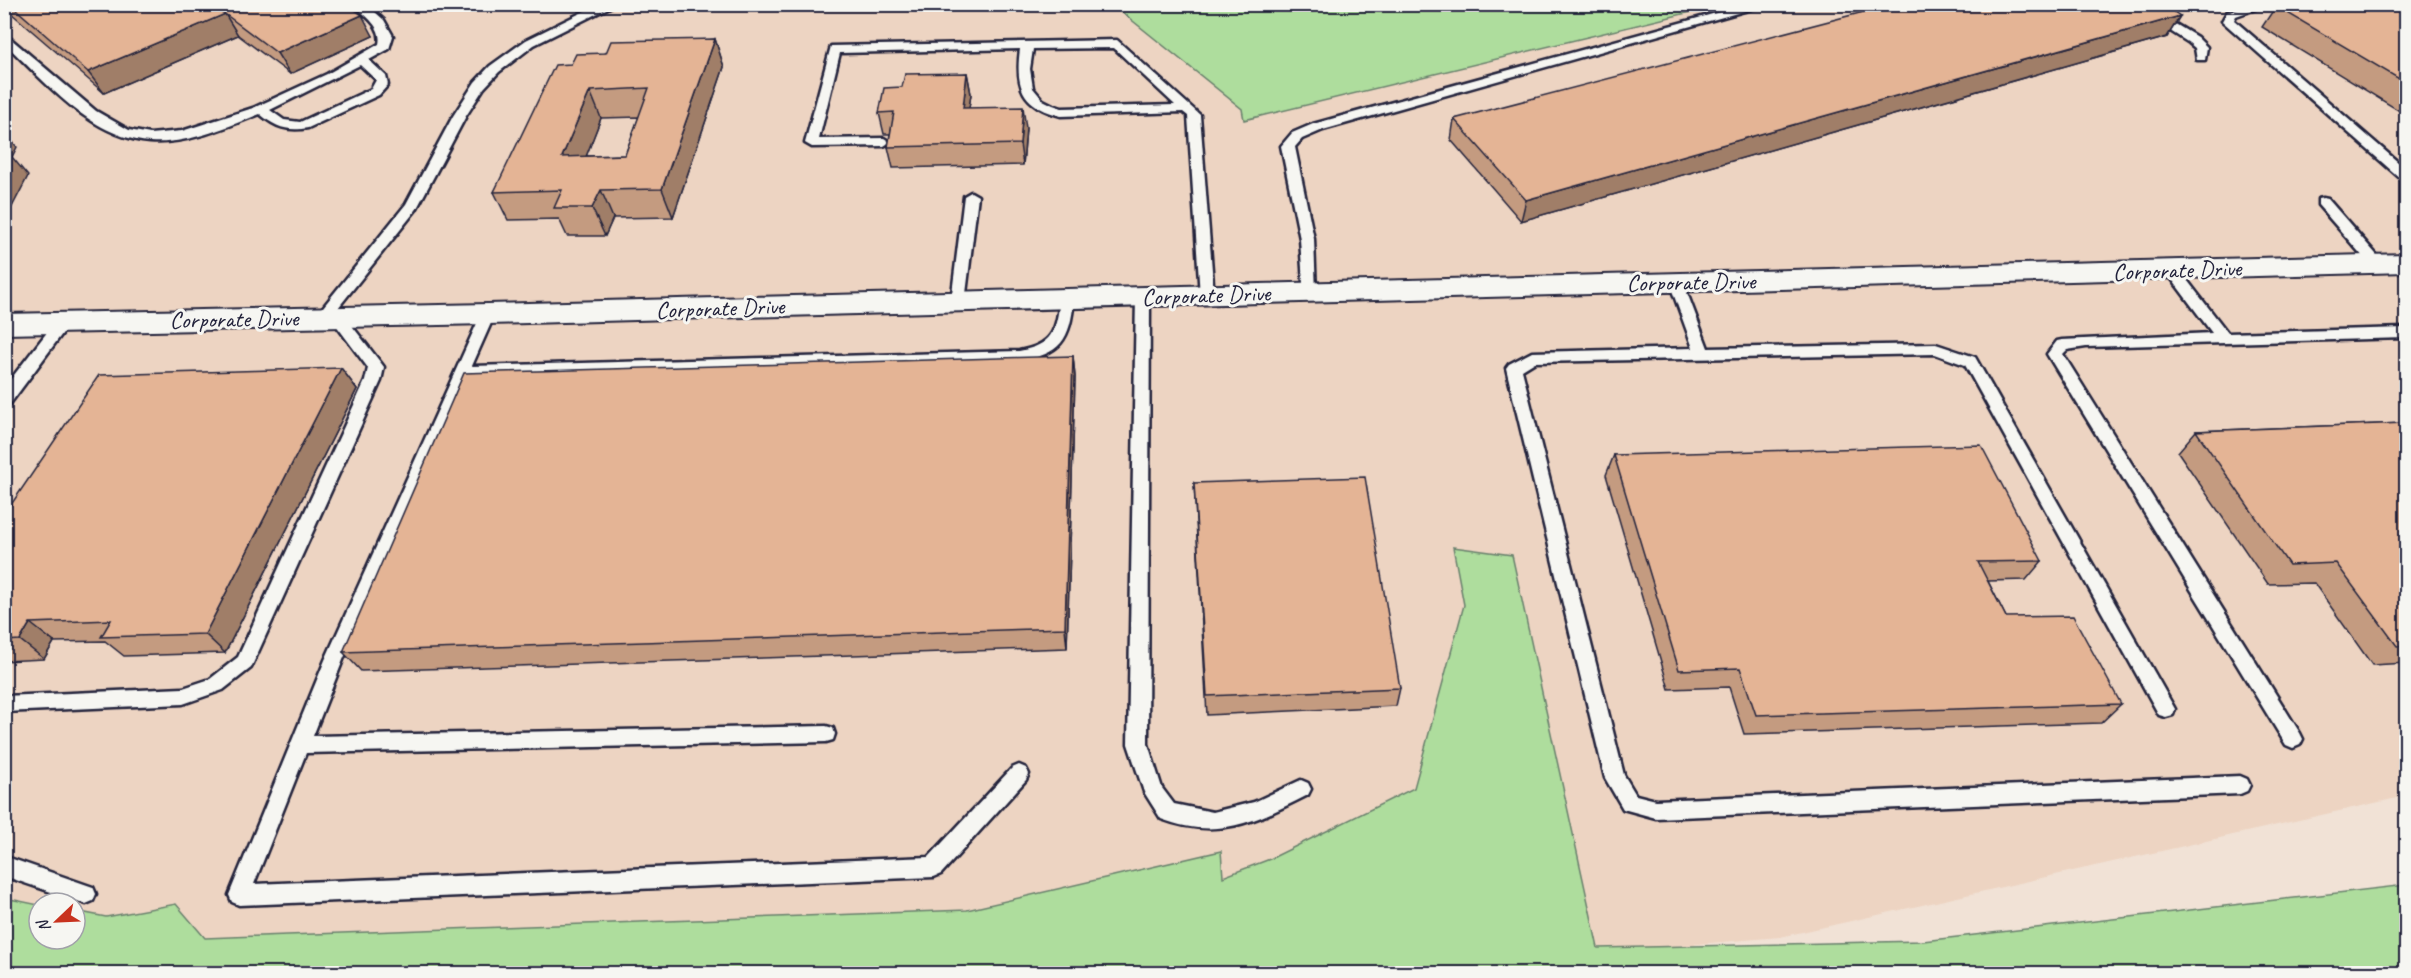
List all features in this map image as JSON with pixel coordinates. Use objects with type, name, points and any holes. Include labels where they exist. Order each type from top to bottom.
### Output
[{"type":"street","name":"Corporate Drive","points":[[4,324],[1207,296],[2406,263]]},
{"type":"lane","points":[[4,36],[88,113],[128,135],[160,138],[189,135],[261,108],[300,92],[385,46],[387,36],[380,24],[359,4]]},
{"type":"lane","points":[[4,704],[183,696],[207,691],[227,680],[245,662],[374,381],[376,367],[329,317],[410,208],[467,102],[485,79],[516,52],[554,29],[610,4]]},
{"type":"lane","points":[[1309,292],[1307,239],[1288,146],[1297,136],[1329,124],[1764,4]]},
{"type":"lane","points":[[2133,4],[2193,40],[2201,47],[2201,57]]},
{"type":"lane","points":[[2265,4],[2231,14],[2228,21],[2406,176]]},
{"type":"lane","points":[[884,142],[812,143],[835,49],[1117,44],[1194,115],[1207,296]]},
{"type":"lane","points":[[1027,46],[1023,77],[1036,103],[1046,109],[1060,112],[1187,108]]},
{"type":"lane","points":[[261,108],[280,126],[291,127],[303,125],[375,92],[382,85],[382,79],[362,60]]},
{"type":"lane","points":[[958,302],[970,196]]},
{"type":"lane","points":[[2323,202],[2377,264]]},
{"type":"lane","points":[[2172,270],[2224,338]]},
{"type":"lane","points":[[1676,282],[1704,354]]},
{"type":"lane","points":[[1143,297],[1138,744],[1154,792],[1168,812],[1213,821],[1257,811],[1301,789]]},
{"type":"lane","points":[[462,372],[1037,354],[1055,342],[1065,320],[1067,299]]},
{"type":"lane","points":[[488,314],[334,660],[239,895],[934,867],[1019,774]]},
{"type":"lane","points":[[4,400],[63,322]]},
{"type":"lane","points":[[2293,739],[2055,354],[2062,345],[2086,342],[2406,333]]},
{"type":"lane","points":[[2166,709],[1970,361],[1936,349],[1532,357],[1514,368],[1615,778],[1630,803],[1656,809],[2240,785]]},
{"type":"lane","points":[[299,745],[826,734]]},
{"type":"lane","points":[[4,866],[77,891]]},
{"type":"shaded area","points":[[4,5],[2406,5],[2406,796],[1780,937],[1360,973],[363,974],[87,936],[87,891],[27,891],[27,925],[5,920]]},
{"type":"green space","points":[[1113,5],[1720,5],[1244,120],[1242,109]]},
{"type":"green space","points":[[1453,547],[1512,555],[1598,948],[1923,941],[2406,885],[2406,973],[5,973],[5,898],[27,903],[27,951],[87,951],[87,913],[106,917],[176,904],[205,938],[967,910],[1221,851],[1223,877],[1270,859],[1414,788],[1464,605]]},
{"type":"building","points":[[10,4],[346,4],[362,15],[277,53],[225,14],[88,72]]},
{"type":"building","points":[[1894,4],[2162,4],[2180,16],[1526,200],[1454,119]]},
{"type":"building","points":[[2283,4],[2406,4],[2406,83],[2276,6]]},
{"type":"building","points":[[715,39],[662,189],[601,190],[592,208],[554,208],[562,190],[494,192],[555,65],[571,64],[576,54],[606,53],[611,41]],"holes":[[[649,88],[625,155],[562,157],[590,91]]]},
{"type":"building","points":[[967,73],[963,108],[1023,107],[1020,144],[888,147],[894,112],[879,113],[884,88],[902,87],[905,74]]},
{"type":"building","points":[[10,155],[4,165],[4,156]]},
{"type":"building","points":[[1073,356],[1065,628],[343,652],[464,373]]},
{"type":"building","points":[[341,368],[205,634],[101,637],[111,620],[30,623],[20,640],[4,641],[4,515],[99,375]]},
{"type":"building","points":[[2406,423],[2406,645],[2397,646],[2336,563],[2289,565],[2196,431]]},
{"type":"building","points":[[1981,445],[2042,561],[1978,562],[2006,617],[2073,616],[2121,704],[1756,715],[1740,668],[1679,670],[1614,455]]},
{"type":"building","points":[[1365,477],[1400,688],[1207,696],[1194,483]]}]
